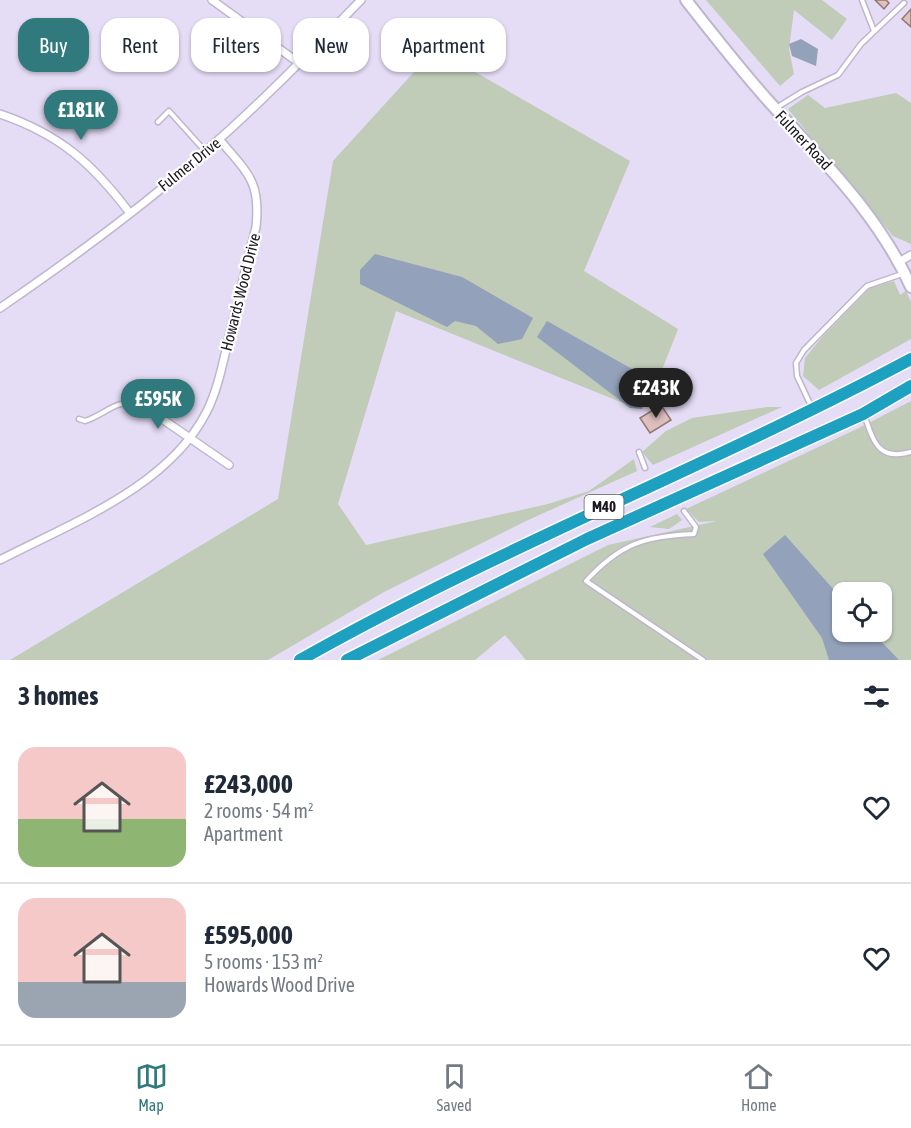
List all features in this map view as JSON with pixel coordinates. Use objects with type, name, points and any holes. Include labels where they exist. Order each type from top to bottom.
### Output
[{"type":"highway","name":"M40","points":[[300,660],[466,571],[813,411],[911,359]]},
{"type":"highway","name":"M40","points":[[347,660],[587,539],[864,414],[911,386]]},
{"type":"street","points":[[212,0],[293,59]]},
{"type":"street","name":"Fulmer Drive","points":[[343,18],[361,0]]},
{"type":"street","name":"Fulmer Road","points":[[686,0],[738,67],[850,190],[899,262],[911,287]]},
{"type":"street","name":"Fulmer Drive","points":[[0,308],[55,270],[205,152],[293,69]]},
{"type":"street","points":[[0,114],[30,124],[69,147],[102,176],[129,212]]},
{"type":"street","name":"Howards Wood Drive","points":[[0,560],[133,490],[161,469],[190,437],[207,411],[219,376],[256,227],[258,204],[253,180],[219,139]]},
{"type":"street","points":[[899,262],[911,255]]},
{"type":"street","points":[[139,403],[229,465]]},
{"type":"lane","points":[[862,0],[874,32]]},
{"type":"lane","points":[[775,108],[801,92],[838,75],[861,44],[904,3]]},
{"type":"lane","points":[[158,122],[169,111],[205,152]]},
{"type":"lane","points":[[813,411],[797,376],[796,363],[804,350],[867,286],[904,273]]},
{"type":"lane","points":[[79,418],[85,422],[123,401],[139,403]]},
{"type":"lane","points":[[864,414],[873,440],[881,452],[897,455],[911,452]]},
{"type":"lane","points":[[639,452],[645,468]]},
{"type":"lane","points":[[684,511],[696,527],[694,534],[637,543],[622,549],[586,581],[703,660]]},
{"type":"green space","points":[[706,0],[822,0],[847,19],[832,40],[794,10],[789,49],[794,74],[780,86]]},
{"type":"green space","points":[[414,72],[475,72],[630,161],[584,271],[678,329],[653,393],[623,403],[396,311],[338,504],[366,545],[548,504],[589,491],[634,459],[637,471],[526,521],[384,592],[268,660],[10,660],[278,499],[333,161]]},
{"type":"green space","points":[[896,93],[911,103],[911,244],[893,236],[788,109],[808,95],[825,108]]},
{"type":"green space","points":[[894,281],[900,295],[906,291],[911,302],[911,339],[819,390],[803,376],[805,358],[870,288]]},
{"type":"green space","points":[[911,401],[911,660],[526,660],[505,635],[475,660],[378,660],[608,545],[717,521],[699,522],[686,509],[861,427]]},
{"type":"green space","points":[[767,407],[782,407],[653,465],[642,452],[666,431],[692,418]]},
{"type":"green space","points":[[677,514],[682,520],[669,529],[650,527]]},
{"type":"water","points":[[801,39],[818,49],[816,66],[792,56],[789,44]]},
{"type":"water","points":[[375,254],[462,277],[533,318],[522,339],[498,344],[476,326],[455,321],[447,327],[360,284],[360,270]]},
{"type":"water","points":[[547,321],[655,382],[642,409],[630,408],[537,337]]},
{"type":"water","points":[[785,535],[832,588],[832,642],[882,642],[899,660],[829,660],[822,638],[763,554]]},
{"type":"building","points":[[875,0],[886,0],[889,3],[884,9]]},
{"type":"building","points":[[911,9],[911,27],[902,19]]},
{"type":"building","points":[[661,405],[671,420],[650,433],[640,418]]}]
